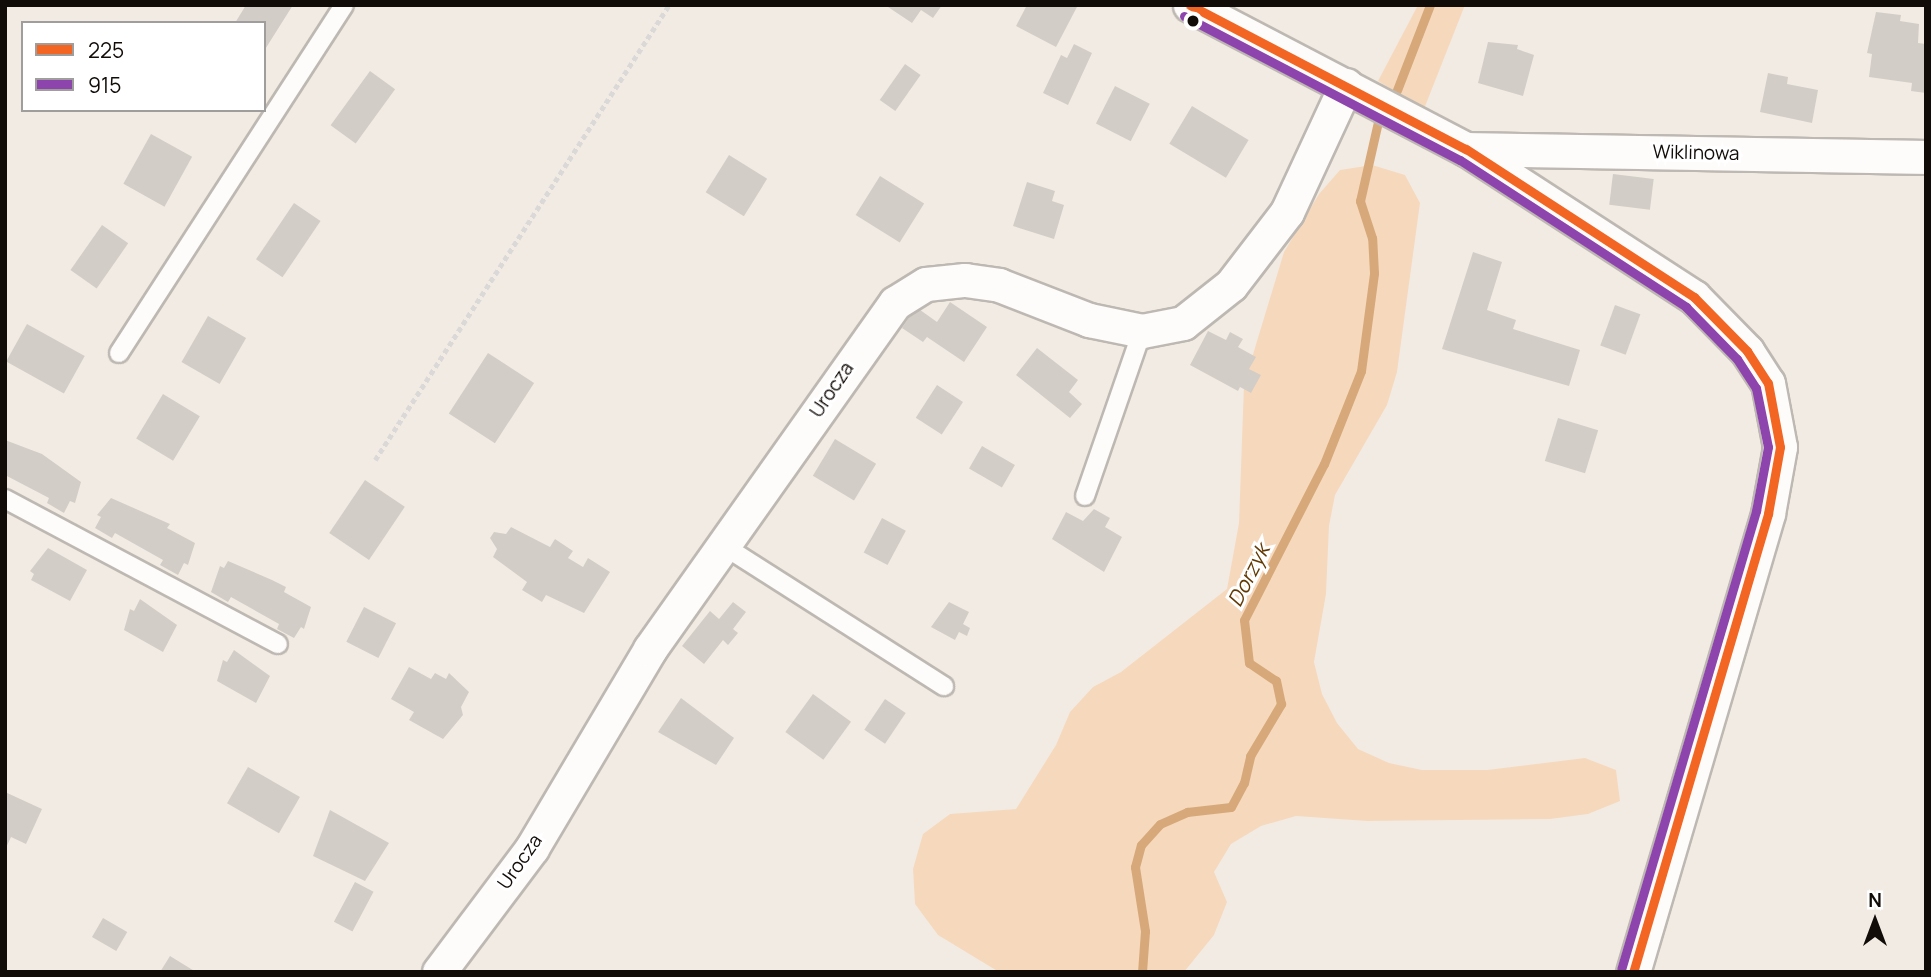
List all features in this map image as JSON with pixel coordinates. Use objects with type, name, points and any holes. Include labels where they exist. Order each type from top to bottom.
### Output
[{"type":"street","points":[[1190,5],[1466,149],[1694,297],[1747,351],[1768,383],[1780,447],[1768,514],[1633,972]]},
{"type":"street","name":"Urocza","points":[[439,972],[532,848],[650,649],[895,303],[926,284],[965,280],[999,285],[1088,320],[1142,331],[1183,323],[1231,285],[1287,212],[1346,85]]},
{"type":"street","name":"Wiklinowa","points":[[1466,149],[1926,157]]},
{"type":"lane","points":[[119,353],[344,5]]},
{"type":"lane","points":[[1085,496],[1142,331]]},
{"type":"lane","points":[[5,499],[278,644]]},
{"type":"lane","points":[[724,546],[944,686]]},
{"type":"path","points":[[375,460],[668,5]]},
{"type":"shaded area","points":[[1418,5],[1465,5],[1424,109],[1378,81]]},
{"type":"shaded area","points":[[1372,165],[1405,175],[1420,203],[1397,372],[1387,405],[1335,495],[1329,526],[1326,594],[1314,662],[1322,694],[1337,723],[1358,749],[1389,763],[1422,770],[1487,770],[1585,758],[1616,770],[1620,801],[1588,814],[1550,819],[1367,821],[1296,816],[1261,826],[1231,844],[1214,872],[1227,902],[1214,935],[1184,972],[999,972],[938,935],[915,904],[913,869],[923,834],[950,814],[1016,809],[1056,745],[1070,712],[1093,687],[1121,672],[1227,589],[1239,523],[1244,384],[1284,252],[1319,194],[1340,170]]},
{"type":"building","points":[[246,5],[293,5],[266,48],[266,21],[236,21]]},
{"type":"building","points":[[885,5],[942,5],[933,18],[921,10],[912,23]]},
{"type":"building","points":[[1027,5],[1078,5],[1056,47],[1016,26]]},
{"type":"building","points":[[1876,12],[1901,15],[1900,21],[1919,24],[1918,43],[1926,44],[1926,93],[1911,91],[1912,83],[1869,77],[1872,54],[1867,53]]},
{"type":"building","points":[[1488,42],[1518,45],[1517,49],[1534,55],[1523,96],[1478,83]]},
{"type":"building","points":[[1074,44],[1092,53],[1068,105],[1043,93],[1061,55],[1067,58]]},
{"type":"building","points":[[905,64],[921,75],[895,111],[880,100]]},
{"type":"building","points":[[370,71],[395,89],[356,143],[331,125]]},
{"type":"building","points":[[1768,73],[1788,77],[1787,84],[1818,90],[1812,123],[1760,112]]},
{"type":"building","points":[[1115,86],[1150,104],[1131,141],[1096,123]]},
{"type":"building","points":[[1192,106],[1249,140],[1226,178],[1169,144]]},
{"type":"building","points":[[151,134],[192,157],[164,207],[123,184]]},
{"type":"building","points":[[729,155],[767,179],[744,216],[706,192]]},
{"type":"building","points":[[1613,174],[1654,179],[1650,210],[1609,205]]},
{"type":"building","points":[[880,176],[924,204],[900,243],[856,215]]},
{"type":"building","points":[[1027,182],[1055,191],[1052,201],[1064,205],[1054,239],[1013,226]]},
{"type":"building","points":[[294,203],[321,221],[283,277],[256,259]]},
{"type":"building","points":[[102,225],[128,243],[97,288],[70,270]]},
{"type":"building","points":[[1473,252],[1502,262],[1487,310],[1516,320],[1513,329],[1580,350],[1569,386],[1442,349]]},
{"type":"building","points":[[950,302],[987,327],[964,362],[927,337],[923,342],[902,328],[916,307],[937,322]]},
{"type":"building","points":[[1615,305],[1640,314],[1626,355],[1600,345]]},
{"type":"building","points":[[208,316],[246,338],[220,384],[182,362]]},
{"type":"building","points":[[27,324],[85,356],[64,394],[6,362]]},
{"type":"building","points":[[1208,331],[1226,340],[1230,332],[1243,339],[1238,347],[1256,357],[1249,369],[1261,375],[1251,393],[1240,387],[1238,391],[1190,365]]},
{"type":"building","points":[[1037,348],[1078,380],[1069,392],[1082,404],[1070,418],[1016,375]]},
{"type":"building","points":[[488,353],[534,383],[495,443],[449,413]]},
{"type":"building","points":[[937,385],[963,402],[942,435],[916,418]]},
{"type":"building","points":[[163,394],[200,416],[173,461],[136,439]]},
{"type":"building","points":[[1558,418],[1598,430],[1585,473],[1545,461]]},
{"type":"building","points":[[835,439],[876,464],[854,501],[813,476]]},
{"type":"building","points":[[5,440],[42,454],[81,482],[75,503],[70,501],[64,513],[47,503],[49,498],[5,475]]},
{"type":"building","points":[[982,446],[1015,465],[1002,488],[969,469]]},
{"type":"building","points":[[365,480],[405,507],[369,560],[329,533]]},
{"type":"building","points":[[111,498],[170,524],[167,528],[195,543],[188,565],[184,563],[178,575],[160,565],[163,560],[115,533],[112,538],[95,528],[101,517],[97,515]]},
{"type":"building","points":[[1094,509],[1110,518],[1105,527],[1122,537],[1104,572],[1052,539],[1066,512],[1083,521]]},
{"type":"building","points":[[882,518],[906,531],[888,565],[864,552]]},
{"type":"building","points":[[511,527],[550,547],[555,539],[573,551],[568,558],[583,567],[588,558],[610,572],[584,613],[546,595],[542,602],[522,590],[527,582],[493,557],[497,549],[490,538],[494,532],[506,534]]},
{"type":"building","points":[[48,548],[87,570],[70,601],[31,580],[34,574],[30,571]]},
{"type":"building","points":[[228,561],[286,587],[284,592],[311,607],[304,629],[301,627],[294,638],[277,629],[279,624],[231,597],[228,602],[211,592],[220,566],[224,568]]},
{"type":"building","points":[[140,599],[177,625],[163,652],[124,630],[130,609],[134,611]]},
{"type":"building","points":[[733,602],[746,612],[733,629],[738,633],[728,645],[723,640],[704,664],[682,646],[710,611],[719,619]]},
{"type":"building","points":[[949,602],[969,612],[963,624],[970,628],[967,636],[959,632],[955,640],[931,627]]},
{"type":"building","points":[[364,607],[396,623],[378,658],[346,642]]},
{"type":"building","points":[[234,650],[270,676],[256,703],[217,681],[223,660],[227,662]]},
{"type":"building","points":[[409,667],[431,679],[435,673],[446,679],[449,673],[469,692],[461,707],[463,715],[443,739],[409,720],[414,712],[391,699]]},
{"type":"building","points":[[813,694],[851,722],[823,760],[785,732]]},
{"type":"building","points":[[681,698],[734,738],[716,765],[658,732]]},
{"type":"building","points":[[885,699],[906,713],[885,744],[864,730]]},
{"type":"building","points":[[248,767],[300,797],[279,833],[227,803]]},
{"type":"building","points":[[5,792],[42,809],[26,844],[11,837],[5,850]]},
{"type":"building","points":[[330,810],[389,843],[365,881],[313,856]]},
{"type":"building","points":[[355,882],[374,892],[352,932],[334,922]]},
{"type":"building","points":[[103,918],[127,932],[116,951],[92,937]]},
{"type":"building","points":[[170,956],[196,972],[160,972]]},
{"type":"waterway","name":"Dorzyk","points":[[1397,90],[1430,5]]},
{"type":"waterway","name":"Dorzyk","points":[[1142,972],[1145,931],[1135,867],[1141,845],[1160,824],[1187,812],[1231,807],[1244,783],[1250,756],[1281,704],[1276,681],[1249,663],[1244,620],[1324,464],[1361,371],[1374,273],[1372,238],[1360,201],[1378,122]]},
{"type":"transit line","name":"225","points":[[1190,5],[1466,149],[1694,297],[1747,351],[1768,383],[1780,447],[1768,514],[1633,972]]},
{"type":"transit line","name":"915","points":[[1184,16],[1460,160],[1686,307],[1737,359],[1756,388],[1768,447],[1756,511],[1621,969]]}]
